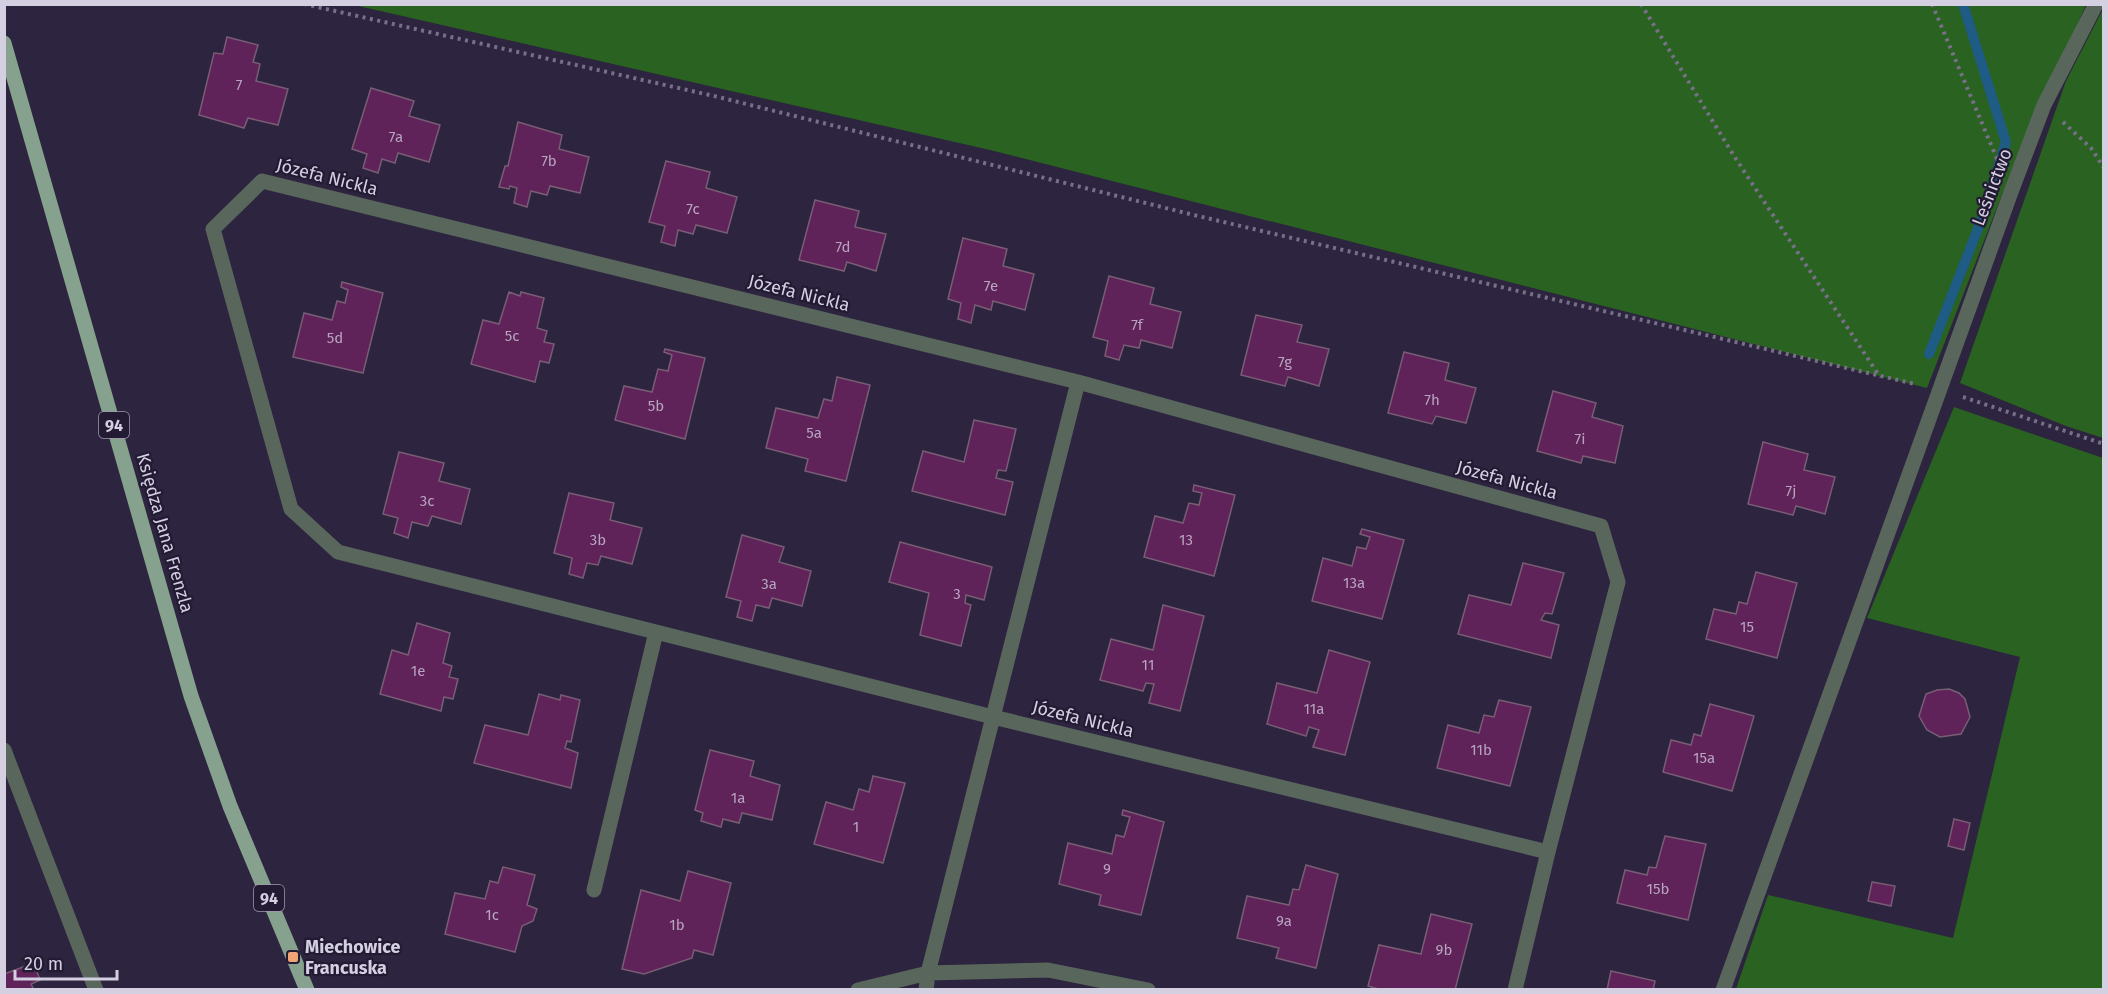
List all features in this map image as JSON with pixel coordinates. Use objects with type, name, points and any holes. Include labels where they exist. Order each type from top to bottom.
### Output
[{"type":"main road","name":"Księdza Jana Frenzla","points":[[4,43],[191,696],[230,806],[307,990]]},
{"type":"street","name":"Leśnictwo","points":[[1723,990],[2011,192],[2044,105],[2096,4]]},
{"type":"street","name":"Józefa Nickla","points":[[1515,990],[1618,582],[1600,525],[1078,382],[262,180],[213,230],[291,508],[338,552],[993,717],[1548,852]]},
{"type":"street","points":[[926,990],[928,973],[1078,382]]},
{"type":"street","points":[[594,890],[656,632]]},
{"type":"street","points":[[4,750],[96,990]]},
{"type":"street","points":[[858,990],[928,973],[1048,969],[1148,990]]},
{"type":"path","points":[[304,4],[714,96],[1198,216],[1939,389],[2103,444]]},
{"type":"path","points":[[1641,4],[1734,156],[1880,377]]},
{"type":"path","points":[[1932,4],[2011,192]]},
{"type":"path","points":[[2044,105],[2091,148],[2103,168]]},
{"type":"green space","points":[[354,5],[2086,5],[2012,169],[1927,388],[990,150]]},
{"type":"green space","points":[[2103,9],[2103,438],[2066,426],[1960,383],[2066,81]]},
{"type":"green space","points":[[1954,407],[2103,458],[2103,989],[1736,989],[1768,895],[1953,938],[2020,657],[1867,618]]},
{"type":"building","points":[[227,37],[258,45],[253,62],[260,64],[256,81],[288,89],[278,125],[248,118],[244,128],[199,115],[214,53],[223,54]]},
{"type":"building","points":[[371,88],[414,101],[409,116],[440,125],[429,162],[398,153],[395,163],[382,159],[378,173],[363,168],[367,154],[352,149]]},
{"type":"building","points":[[518,122],[562,135],[559,149],[589,157],[580,193],[550,186],[547,195],[531,191],[527,207],[514,203],[517,188],[499,187],[505,166],[508,166]]},
{"type":"building","points":[[666,161],[710,172],[706,188],[737,197],[727,233],[696,225],[693,234],[678,230],[675,246],[661,242],[665,226],[649,222]]},
{"type":"building","points":[[815,200],[859,211],[855,227],[886,234],[876,271],[847,262],[844,271],[799,260]]},
{"type":"building","points":[[963,238],[1007,249],[1003,266],[1034,274],[1025,310],[993,301],[991,310],[975,305],[971,323],[958,319],[961,303],[948,299]]},
{"type":"building","points":[[1109,276],[1154,288],[1150,304],[1181,312],[1172,348],[1141,340],[1139,348],[1124,345],[1119,360],[1105,356],[1108,341],[1093,337]]},
{"type":"building","points":[[342,282],[383,293],[363,373],[293,357],[304,313],[332,320],[337,301],[345,303],[348,290],[341,287]]},
{"type":"building","points":[[509,292],[520,296],[521,292],[544,298],[537,328],[547,331],[544,342],[554,344],[549,363],[540,361],[535,382],[471,364],[483,320],[499,324]]},
{"type":"building","points":[[1256,315],[1302,325],[1297,342],[1329,349],[1319,386],[1288,377],[1285,386],[1241,375]]},
{"type":"building","points":[[665,349],[705,358],[685,439],[615,420],[624,386],[652,392],[658,369],[668,371],[672,355],[664,352]]},
{"type":"building","points":[[1404,352],[1449,363],[1445,380],[1476,388],[1466,423],[1436,416],[1432,424],[1388,413]]},
{"type":"building","points":[[837,377],[870,385],[846,481],[805,471],[808,459],[766,448],[776,408],[818,418],[824,399],[832,401]]},
{"type":"building","points":[[1553,391],[1596,403],[1592,417],[1623,426],[1615,463],[1583,456],[1581,463],[1537,451]]},
{"type":"building","points":[[974,420],[1016,429],[1006,471],[998,470],[996,478],[1013,482],[1005,515],[912,491],[923,451],[964,462]]},
{"type":"building","points":[[1763,442],[1808,454],[1804,470],[1835,477],[1825,514],[1796,506],[1793,515],[1748,504]]},
{"type":"building","points":[[399,452],[444,463],[439,481],[470,489],[461,524],[432,516],[428,526],[412,522],[408,538],[394,533],[398,518],[383,514]]},
{"type":"building","points":[[1194,485],[1235,495],[1214,576],[1144,557],[1155,516],[1183,523],[1189,503],[1199,505],[1202,493],[1193,491]]},
{"type":"building","points":[[569,493],[614,503],[610,520],[642,528],[632,564],[601,556],[598,565],[587,563],[583,578],[569,574],[572,558],[554,553]]},
{"type":"building","points":[[1362,529],[1404,540],[1382,619],[1312,601],[1323,558],[1352,566],[1357,547],[1366,549],[1370,537],[1360,534]]},
{"type":"building","points":[[742,535],[784,547],[779,562],[811,571],[802,606],[772,598],[769,608],[756,605],[752,621],[737,617],[741,601],[726,597]]},
{"type":"building","points":[[900,542],[992,567],[984,600],[966,595],[965,603],[971,605],[961,646],[920,635],[929,593],[889,582]]},
{"type":"building","points":[[1523,563],[1564,573],[1552,614],[1545,613],[1541,620],[1559,625],[1551,658],[1458,634],[1469,595],[1511,605]]},
{"type":"building","points":[[1756,572],[1797,583],[1777,658],[1706,639],[1714,609],[1736,614],[1739,602],[1747,604]]},
{"type":"building","points":[[1163,605],[1204,616],[1180,711],[1149,703],[1154,684],[1146,683],[1143,691],[1100,680],[1111,639],[1153,650]]},
{"type":"building","points":[[417,623],[450,633],[443,663],[452,666],[449,677],[458,679],[453,699],[444,697],[441,711],[380,694],[392,650],[408,655]]},
{"type":"building","points":[[1329,650],[1370,662],[1345,755],[1313,747],[1319,730],[1309,727],[1306,736],[1267,724],[1277,683],[1317,693]]},
{"type":"building","points":[[1949,689],[1959,693],[1965,699],[1970,717],[1961,734],[1940,737],[1927,730],[1919,716],[1926,694]]},
{"type":"building","points":[[539,694],[560,700],[561,695],[580,700],[571,742],[567,741],[565,748],[578,753],[571,788],[474,763],[485,725],[528,735]]},
{"type":"building","points":[[1499,700],[1531,707],[1510,786],[1437,768],[1448,725],[1479,733],[1484,715],[1494,717]]},
{"type":"building","points":[[1710,704],[1754,716],[1732,791],[1663,772],[1671,740],[1691,745],[1694,734],[1701,736]]},
{"type":"building","points":[[710,750],[754,761],[750,776],[780,785],[772,820],[742,813],[739,823],[723,819],[721,827],[701,821],[703,813],[695,810]]},
{"type":"building","points":[[873,776],[905,783],[883,863],[814,844],[826,802],[853,810],[859,789],[869,792]]},
{"type":"building","points":[[1123,810],[1164,822],[1141,915],[1099,905],[1101,895],[1059,884],[1068,843],[1112,854],[1116,835],[1124,837],[1130,817],[1122,815]]},
{"type":"building","points":[[1954,819],[1970,823],[1964,850],[1948,846]]},
{"type":"building","points":[[1665,836],[1706,844],[1688,920],[1617,903],[1625,870],[1647,875],[1649,867],[1656,868]]},
{"type":"building","points":[[1306,865],[1338,874],[1316,968],[1276,958],[1279,948],[1237,938],[1247,896],[1289,905],[1293,889],[1299,890]]},
{"type":"building","points":[[503,867],[535,875],[527,905],[537,909],[533,921],[522,926],[515,952],[445,934],[455,893],[485,899],[490,881],[498,883]]},
{"type":"building","points":[[688,871],[731,883],[713,955],[694,950],[692,958],[644,974],[622,969],[641,890],[680,901]]},
{"type":"building","points":[[1872,882],[1895,886],[1891,906],[1868,901]]},
{"type":"building","points":[[1431,914],[1472,924],[1455,990],[1382,990],[1368,986],[1379,945],[1421,954]]},
{"type":"building","points":[[34,963],[40,980],[31,984],[34,990],[4,990],[4,974]]},
{"type":"building","points":[[1611,971],[1655,981],[1653,990],[1607,990]]},
{"type":"waterway","points":[[1929,354],[1981,221],[2006,142],[1963,4]]},
{"type":"place","name":"Miechowice Francuska","points":[[293,957]]}]
